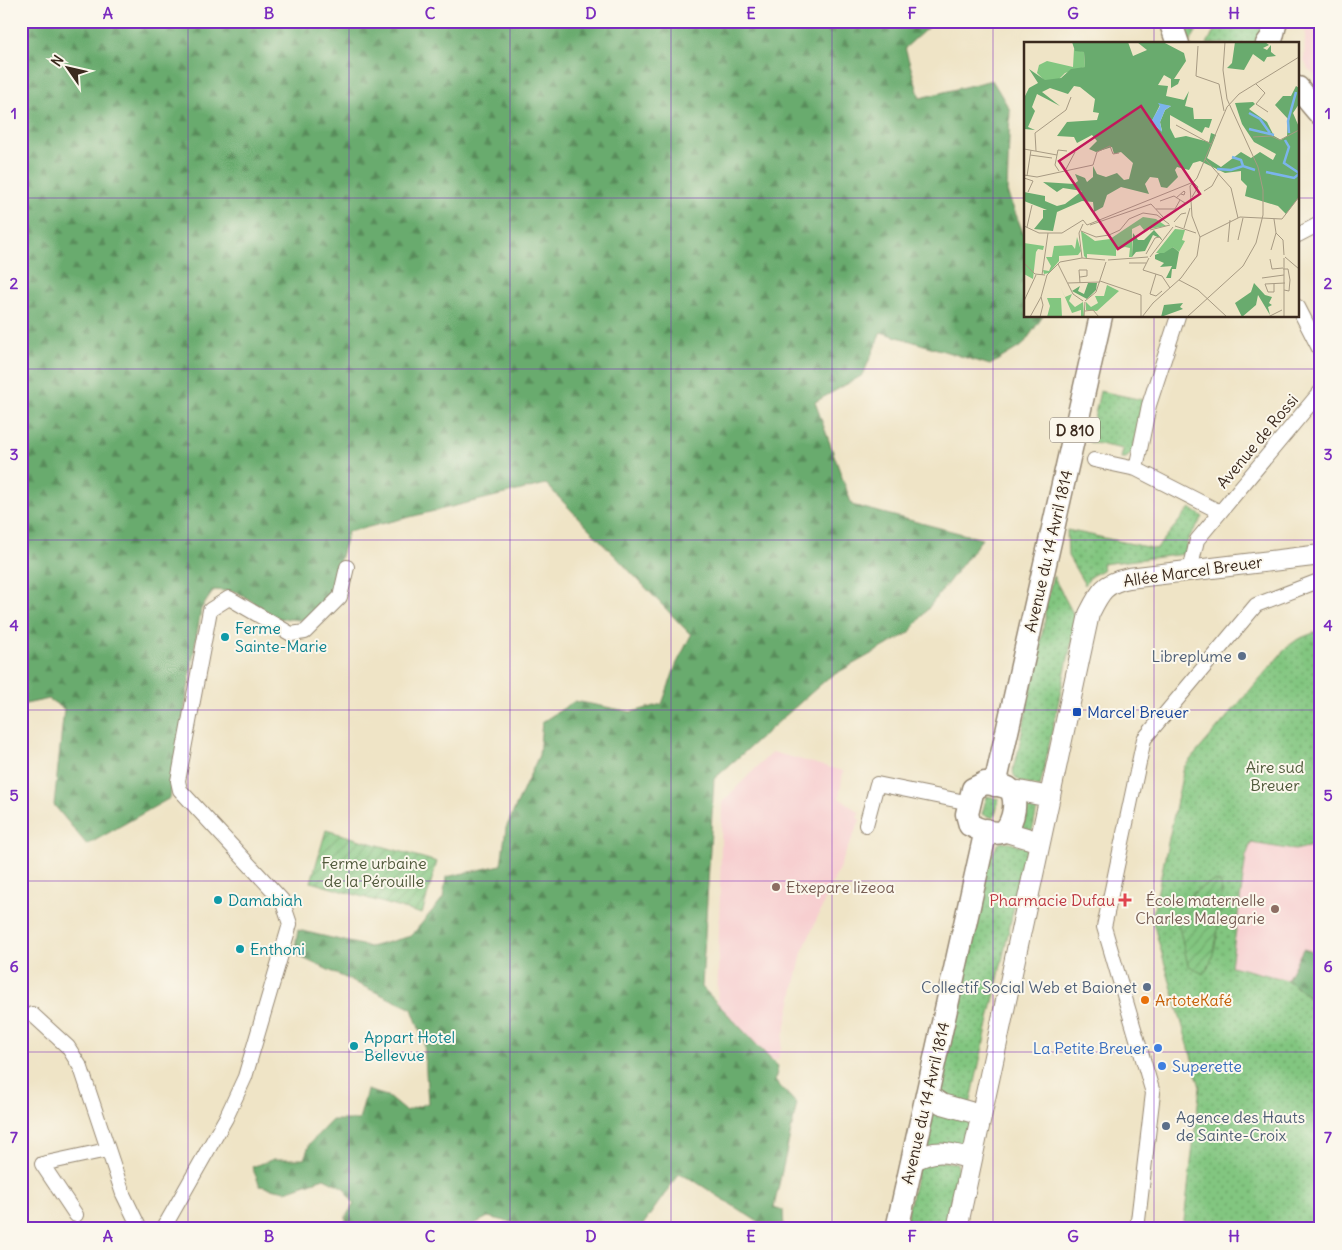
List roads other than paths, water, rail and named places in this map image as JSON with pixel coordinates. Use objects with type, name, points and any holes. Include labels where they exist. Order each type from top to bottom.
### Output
[{"type":"main road","points":[[1160,42],[1168,21]]},
{"type":"main road","points":[[1168,21],[1177,42]]},
{"type":"main road","points":[[1300,90],[1320,114]]},
{"type":"main road","points":[[1300,103],[1320,114]]},
{"type":"main road","name":"Avenue du 14 Avril 1814","points":[[897,1229],[927,1094],[995,831],[1009,825],[1016,800],[1004,789],[1101,318]]},
{"type":"main road","points":[[995,831],[970,825],[967,814],[973,789],[985,783],[1004,789]]},
{"type":"street","points":[[1300,234],[1321,223]]},
{"type":"street","points":[[1300,311],[1321,352]]},
{"type":"street","points":[[1136,469],[1149,405],[1177,318]]},
{"type":"street","name":"Avenue de Rossi","points":[[1190,571],[1197,540],[1250,479],[1265,456],[1321,391]]},
{"type":"street","name":"Avenue de Rossi","points":[[1094,460],[1136,469],[1220,512]]},
{"type":"street","name":"Allée Marcel Breuer","points":[[958,1229],[1089,614],[1100,592],[1110,584],[1124,579],[1321,555]]},
{"type":"street","points":[[163,1229],[226,1118],[244,1077],[290,924],[288,912],[282,900],[180,790],[178,781],[210,610],[229,598],[291,634],[305,632],[340,597],[347,567]]},
{"type":"street","points":[[1137,1229],[1153,1093],[1104,927],[1144,739],[1256,605],[1321,580]]},
{"type":"street","points":[[866,824],[877,784],[970,802]]},
{"type":"street","points":[[1004,789],[1050,797]]},
{"type":"street","points":[[995,831],[1040,842]]},
{"type":"street","points":[[32,1014],[68,1047],[81,1068],[123,1194],[140,1229]]},
{"type":"street","points":[[927,1094],[942,1104],[981,1116]]},
{"type":"street","points":[[76,1215],[42,1164],[108,1150]]},
{"type":"street","points":[[913,1161],[928,1152],[972,1158]]},
{"type":"place","name":"Ferme Sainte-Marie","points":[[225,637]]},
{"type":"place","name":"Libreplume","points":[[1242,656]]},
{"type":"place","name":"Marcel Breuer","points":[[1077,712]]},
{"type":"place","name":"Etxepare lizeoa","points":[[776,887]]},
{"type":"place","name":"Damabiah","points":[[218,900]]},
{"type":"place","name":"Pharmacie Dufau","points":[[1125,900]]},
{"type":"place","name":"École maternelle Charles Malegarie","points":[[1275,909]]},
{"type":"place","name":"Enthoni","points":[[240,949]]},
{"type":"place","name":"Collectif Social Web et Baionet","points":[[1147,987]]},
{"type":"place","name":"ArtoteKafé","points":[[1145,1000]]},
{"type":"place","name":"Appart Hotel Bellevue","points":[[354,1046]]},
{"type":"place","name":"La Petite Breuer","points":[[1158,1048]]},
{"type":"place","name":"Superette","points":[[1162,1066]]},
{"type":"place","name":"Agence des Hauts de Sainte-Croix","points":[[1166,1126]]},
{"type":"park label","name":"Aire sud Breuer","points":[[1275,776]]},
{"type":"park label","name":"Ferme urbaine de la Pérouille","points":[[374,872]]}]
